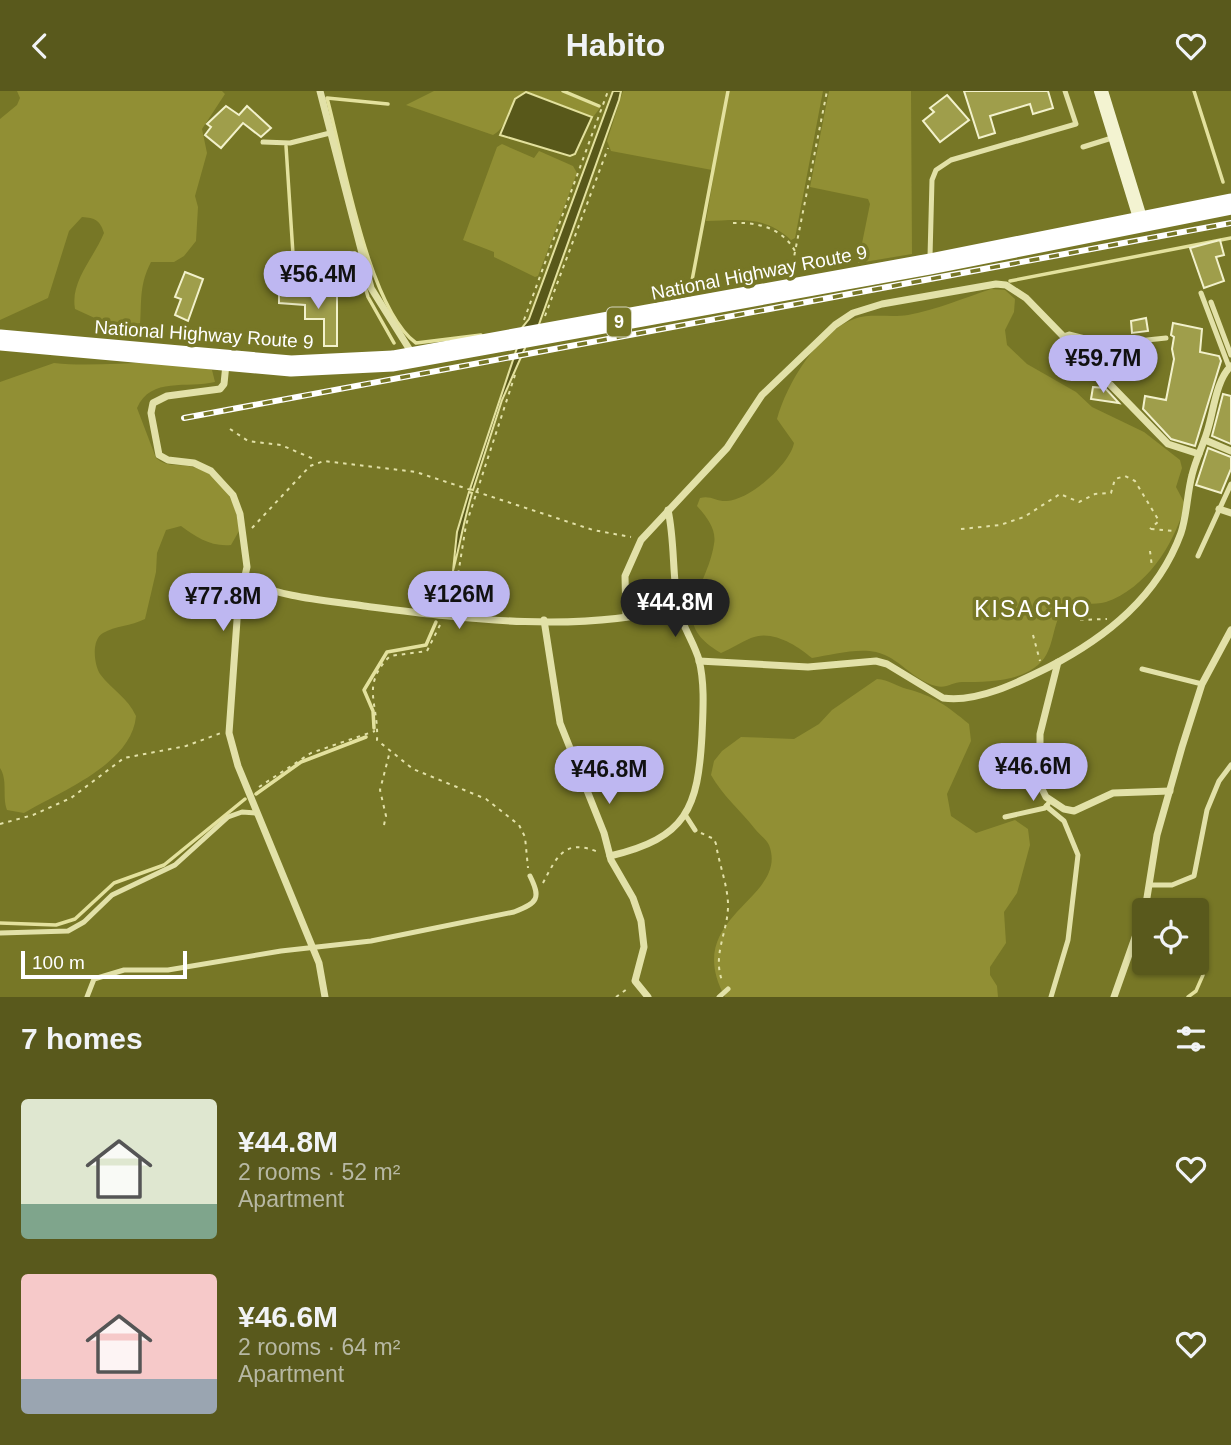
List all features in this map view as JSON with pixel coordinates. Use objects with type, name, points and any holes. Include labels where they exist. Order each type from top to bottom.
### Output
[{"type":"highway","name":"National Highway Route 9","points":[[0,340],[291,366],[415,359],[930,264],[1231,204]]},
{"type":"street","points":[[320,91],[371,288],[415,359]]},
{"type":"street","points":[[1101,91],[1141,221]]},
{"type":"street","points":[[626,617],[625,576],[641,540],[727,448],[769,388],[835,324],[853,313],[882,304],[1001,283],[1026,298],[1168,444],[1199,454]]},
{"type":"street","points":[[226,360],[224,384],[220,389],[162,398],[153,403],[151,413],[159,454],[168,460],[203,466],[219,478],[237,503],[244,530],[245,580],[238,606],[229,733],[249,794],[313,948],[321,970],[325,997]]},
{"type":"street","points":[[699,661],[808,667],[876,661],[887,664],[943,698],[953,699],[978,696],[1058,662],[1101,638],[1151,591],[1181,532],[1199,454],[1222,377],[1230,366]]},
{"type":"street","points":[[1205,440],[1231,451]]},
{"type":"street","points":[[1219,509],[1231,513]]},
{"type":"street","points":[[610,856],[657,838],[686,816],[698,785],[703,756],[699,661],[678,607],[674,539],[668,510]]},
{"type":"street","points":[[245,580],[286,596],[442,616],[544,620],[626,617],[678,607]]},
{"type":"street","points":[[544,620],[558,716],[604,833],[610,856],[633,898],[641,921],[644,947],[635,981],[648,997]]},
{"type":"street","points":[[1148,898],[1156,844],[1202,684],[1229,636]]},
{"type":"street","points":[[1058,662],[1040,734],[1040,785],[1048,803],[1074,811],[1112,793],[1170,791]]},
{"type":"street","points":[[1114,997],[1132,947]]},
{"type":"lane","points":[[930,264],[932,180],[936,170],[951,160],[1076,124],[1065,91]]},
{"type":"lane","points":[[263,142],[290,143],[331,133]]},
{"type":"lane","points":[[1083,146],[1115,137]]},
{"type":"lane","points":[[1201,292],[1230,366]]},
{"type":"lane","points":[[1212,302],[1231,355]]},
{"type":"lane","points":[[1063,336],[1069,334],[1109,344],[1166,338]]},
{"type":"lane","points":[[1198,556],[1231,484]]},
{"type":"lane","points":[[1142,669],[1202,684]]},
{"type":"lane","points":[[1150,885],[1172,885],[1194,876],[1207,810],[1219,781],[1231,765]]},
{"type":"lane","points":[[1005,817],[1048,803],[1064,821],[1078,855],[1068,940],[1051,997]]},
{"type":"lane","points":[[0,933],[68,931],[84,922],[112,895],[175,865],[228,817],[242,812],[257,813]]},
{"type":"lane","points":[[686,816],[695,830]]},
{"type":"lane","points":[[87,997],[94,979],[110,973],[176,969],[399,936],[514,912],[534,901],[537,888],[530,876]]},
{"type":"lane","points":[[719,997],[727,990]]},
{"type":"path","points":[[523,320],[608,91]]},
{"type":"path","points":[[790,275],[827,91]]},
{"type":"path","points":[[537,337],[608,148]]},
{"type":"path","points":[[733,223],[765,226],[783,236],[795,251]]},
{"type":"path","points":[[515,375],[466,525],[458,575],[432,646],[421,653],[390,656],[372,681],[370,692],[378,716],[379,744],[413,769],[486,799],[519,825],[525,837],[530,876]]},
{"type":"path","points":[[230,429],[248,441],[281,445],[317,461],[416,472],[593,530],[641,540]]},
{"type":"path","points":[[244,530],[263,518],[317,461]]},
{"type":"path","points":[[961,529],[1000,525],[1024,517],[1060,494],[1079,502],[1095,494],[1111,493],[1115,479],[1125,476],[1135,481],[1159,521],[1150,529],[1181,532]]},
{"type":"path","points":[[1080,620],[1094,617],[1119,621]]},
{"type":"path","points":[[1033,635],[1041,657],[1040,671]]},
{"type":"path","points":[[249,794],[311,753],[360,734],[377,731]]},
{"type":"path","points":[[0,824],[33,815],[71,798],[124,758],[186,746],[229,733]]},
{"type":"path","points":[[384,825],[386,816],[380,790],[390,753]]},
{"type":"path","points":[[695,830],[714,839],[725,880],[728,918],[719,946],[718,967],[727,990]]},
{"type":"path","points":[[537,888],[544,882],[554,862],[568,849],[584,846],[610,856]]},
{"type":"path","points":[[616,997],[635,981]]},
{"type":"shaded area","points":[[17,91],[222,91],[225,94],[202,129],[207,153],[195,196],[198,207],[196,241],[184,256],[174,262],[151,262],[142,290],[139,335],[134,336],[75,309],[74,299],[79,279],[104,233],[99,222],[87,217],[82,217],[69,231],[48,298],[0,320],[0,119],[17,105],[20,98]]},
{"type":"shaded area","points":[[434,91],[526,91],[520,95],[502,126],[493,135],[406,105]]},
{"type":"shaded area","points":[[526,91],[560,91],[600,108],[593,117]]},
{"type":"shaded area","points":[[613,91],[621,91],[619,100],[538,327],[521,329],[529,319]]},
{"type":"shaded area","points":[[623,91],[823,91],[795,238],[791,240],[771,226],[751,221],[706,221],[714,174],[712,170],[611,151],[607,141]]},
{"type":"shaded area","points":[[829,91],[911,91],[912,254],[858,263],[870,204],[868,199],[810,187]]},
{"type":"shaded area","points":[[526,92],[592,117],[575,154],[570,156],[500,135],[515,99]]},
{"type":"shaded area","points":[[502,144],[534,158],[539,151],[573,166],[577,173],[538,276],[535,277],[494,257],[494,252],[463,240],[497,147]]},
{"type":"shaded area","points":[[991,289],[1005,290],[1015,299],[1014,312],[1005,330],[1007,345],[1027,364],[1076,392],[1092,407],[1144,432],[1180,460],[1182,468],[1176,487],[1185,504],[1174,534],[1157,562],[1134,586],[1121,595],[1101,603],[1068,604],[1058,619],[1042,662],[1026,673],[999,680],[959,682],[940,687],[927,683],[892,659],[876,652],[852,651],[812,658],[799,648],[767,635],[751,638],[721,653],[704,641],[695,629],[692,617],[710,561],[714,533],[697,506],[700,498],[723,501],[736,499],[757,488],[785,461],[794,443],[777,419],[796,375],[816,347],[840,326],[854,319],[918,313]]},
{"type":"shaded area","points":[[519,342],[525,348],[502,400],[473,490],[470,489]]},
{"type":"shaded area","points":[[54,363],[174,363],[212,370],[215,382],[171,386],[151,391],[137,408],[156,458],[167,464],[199,469],[218,481],[231,499],[239,531],[231,545],[224,545],[204,540],[181,526],[166,530],[157,553],[156,572],[145,619],[103,633],[95,646],[96,664],[100,674],[129,704],[136,716],[132,733],[109,762],[75,785],[24,813],[7,810],[4,778],[0,768],[0,382]]},
{"type":"shaded area","points":[[469,492],[472,493],[453,570],[457,532]]},
{"type":"shaded area","points":[[452,572],[441,610],[437,611]]},
{"type":"shaded area","points":[[877,679],[933,698],[969,724],[971,741],[947,794],[951,816],[976,833],[1015,820],[1028,829],[1030,845],[1017,893],[1004,912],[1006,943],[990,967],[998,997],[725,997],[715,969],[716,946],[725,927],[765,880],[771,864],[768,843],[711,775],[714,761],[722,751],[741,737],[794,739],[819,724],[832,710]]},
{"type":"building","points":[[964,91],[1048,91],[1053,108],[1033,114],[1030,104],[990,116],[995,133],[979,138]]},
{"type":"building","points":[[947,95],[969,120],[940,142],[923,121],[934,112],[930,108]]},
{"type":"building","points":[[226,106],[239,115],[247,106],[271,128],[261,137],[243,123],[221,148],[205,135],[211,127],[207,124]]},
{"type":"building","points":[[1220,240],[1224,255],[1216,257],[1224,281],[1204,288],[1190,248]]},
{"type":"building","points":[[185,272],[203,279],[188,321],[175,315],[181,299],[175,297]]},
{"type":"building","points":[[279,293],[337,293],[337,346],[324,346],[324,319],[305,319],[305,305],[279,303]]},
{"type":"building","points":[[1146,318],[1148,331],[1132,333],[1131,321]]},
{"type":"building","points":[[1173,323],[1202,329],[1200,352],[1219,356],[1221,361],[1195,446],[1171,439],[1143,409],[1145,396],[1166,400],[1174,359],[1174,337],[1171,335]]},
{"type":"building","points":[[1104,349],[1124,350],[1123,372],[1107,371],[1107,368],[1102,367]]},
{"type":"building","points":[[1093,387],[1105,388],[1119,403],[1091,399]]},
{"type":"building","points":[[1223,394],[1231,396],[1231,444],[1212,436]]},
{"type":"building","points":[[1208,448],[1231,457],[1231,469],[1221,493],[1196,485]]},
{"type":"waterway","points":[[563,91],[599,106]]},
{"type":"waterway","points":[[690,291],[728,91]]},
{"type":"waterway","points":[[1194,91],[1223,182]]},
{"type":"waterway","points":[[388,104],[327,98],[371,266],[399,325],[416,343],[481,335]]},
{"type":"waterway","points":[[286,146],[293,254],[304,270],[355,253],[368,297],[394,343]]},
{"type":"waterway","points":[[1010,281],[1231,238]]},
{"type":"waterway","points":[[374,728],[373,711],[364,690],[387,652],[426,645],[436,622]]},
{"type":"waterway","points":[[256,794],[301,762],[366,737]]},
{"type":"waterway","points":[[0,923],[56,925],[75,919],[114,883],[164,865],[245,799]]},
{"type":"waterway","points":[[1188,997],[1196,991],[1203,975]]},
{"type":"railway","points":[[184,418],[1231,223]]},
{"type":"district","name":"KISACHO","points":[[1033,609]]}]
